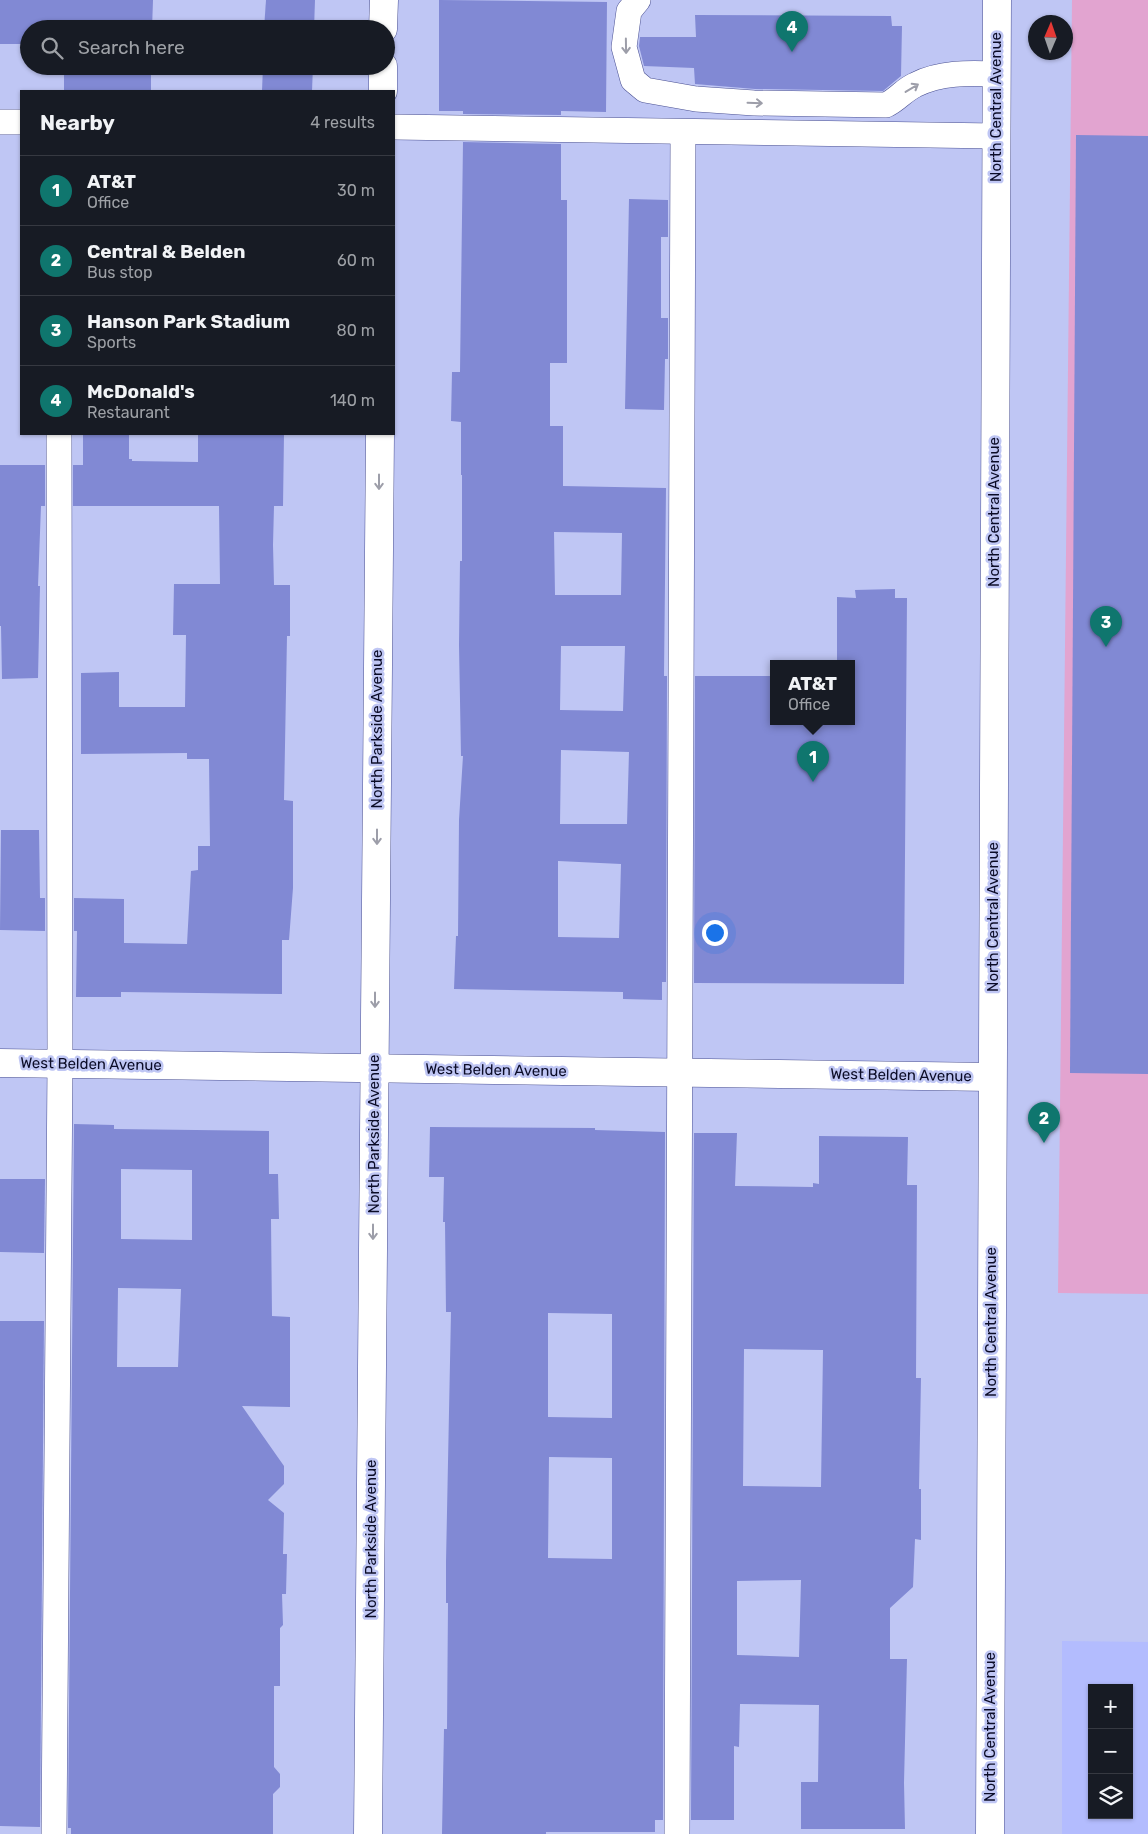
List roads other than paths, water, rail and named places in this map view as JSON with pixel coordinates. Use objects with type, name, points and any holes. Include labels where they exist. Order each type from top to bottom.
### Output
[{"type":"street","points":[[383,20],[384,0]]},
{"type":"street","name":"North Central Avenue","points":[[990,1834],[997,0]]},
{"type":"street","points":[[383,75],[383,90]]},
{"type":"street","name":"North Parkside Avenue","points":[[368,1834],[380,435]]},
{"type":"street","name":"West Belden Avenue","points":[[0,1063],[992,1077]]},
{"type":"lane","points":[[638,0],[630,11],[624,47],[633,80],[645,90],[667,95],[754,103],[886,105],[895,101],[915,85],[940,76],[966,73],[996,74]]},
{"type":"lane","points":[[0,122],[20,122]]},
{"type":"lane","points":[[395,128],[996,136]]},
{"type":"lane","points":[[677,1834],[683,132]]},
{"type":"lane","points":[[54,1834],[60,1064],[59,435]]},
{"type":"place","name":"McDonald's","points":[[792,52]]},
{"type":"place","name":"Hanson Park Stadium","points":[[1106,647]]},
{"type":"place","name":"AT&T","points":[[813,782]]},
{"type":"place","name":"Central & Belden","points":[[1044,1143]]}]
